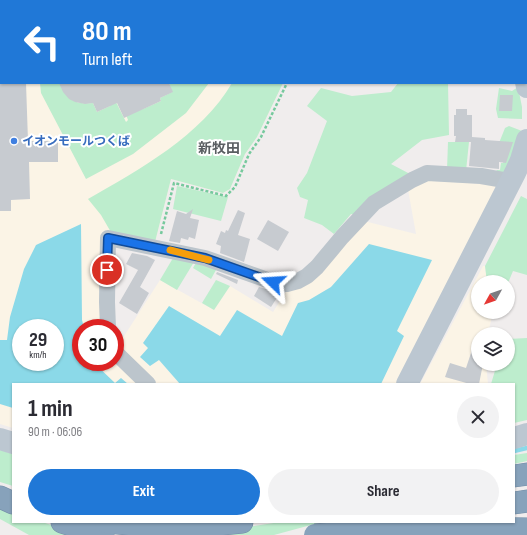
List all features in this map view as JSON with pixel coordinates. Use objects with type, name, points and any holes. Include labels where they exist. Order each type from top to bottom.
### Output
[{"type":"highway","points":[[515,476],[527,474]]},
{"type":"highway","points":[[515,503],[527,501]]},
{"type":"highway","points":[[65,523],[103,535]]},
{"type":"highway","points":[[117,523],[162,527],[194,527],[232,523]]},
{"type":"highway","points":[[311,535],[369,523]]},
{"type":"highway","points":[[315,535],[401,528],[527,529]]},
{"type":"street","points":[[408,383],[517,174],[527,140]]},
{"type":"street","points":[[108,319],[108,238],[205,258],[273,282],[287,284],[298,281],[307,276],[317,267],[342,236],[374,203],[412,180],[427,173],[481,176],[517,174]]},
{"type":"street","points":[[124,361],[147,383]]},
{"type":"street","points":[[515,438],[527,434]]},
{"type":"street","points":[[0,439],[12,443]]},
{"type":"street","points":[[333,535],[339,523]]},
{"type":"path","points":[[157,247],[174,183],[226,196],[231,192],[235,187],[249,154],[261,137],[287,84]]},
{"type":"shaded area","points":[[0,84],[283,84],[257,137],[245,154],[230,189],[223,193],[171,179],[155,242],[112,235],[115,319],[72,319],[72,371],[124,371],[124,336],[160,280],[214,310],[230,286],[273,312],[285,293],[293,288],[360,220],[416,234],[407,184],[417,180],[501,185],[399,383],[12,383],[12,428],[0,424]]},
{"type":"shaded area","points":[[483,266],[485,266],[486,275],[478,275]]},
{"type":"shaded area","points":[[471,288],[471,319],[491,319],[490,327],[471,327],[471,371],[487,371],[488,383],[421,383]]},
{"type":"green space","points":[[40,84],[61,84],[73,100],[81,103],[93,103],[97,112],[110,106],[115,100],[126,122],[128,120],[125,112],[143,109],[161,101],[160,98],[172,92],[169,84],[208,84],[186,113],[133,154],[86,179],[41,93]]},
{"type":"green space","points":[[231,84],[283,84],[257,137],[245,154],[230,189],[223,193],[171,179],[155,242],[112,234],[101,215],[88,199],[128,176],[168,150],[204,119],[219,102]]},
{"type":"green space","points":[[397,84],[448,84],[449,135],[422,140],[391,164],[410,174],[356,215],[351,214],[334,234],[322,225],[304,218],[308,200],[300,197],[297,188],[307,173],[327,121],[307,106],[321,88],[352,96],[391,92]]},
{"type":"green space","points":[[518,87],[522,107],[522,119],[498,118],[496,109],[499,88],[512,91]]},
{"type":"green space","points":[[509,126],[522,131],[505,177],[496,170],[500,170],[501,163],[503,163],[506,144],[499,143],[505,128]]},
{"type":"green space","points":[[448,142],[469,142],[466,171],[447,170]]},
{"type":"green space","points":[[177,186],[228,197],[221,221],[173,209]]},
{"type":"green space","points":[[521,196],[527,199],[527,275],[513,271],[511,275],[486,275],[485,266]]},
{"type":"green space","points":[[173,258],[194,262],[177,290],[160,280]]},
{"type":"green space","points":[[197,261],[216,270],[211,279],[193,268]]},
{"type":"green space","points":[[216,280],[230,286],[214,310],[202,303]]},
{"type":"green space","points":[[527,338],[527,420],[515,423],[515,383],[491,383],[495,371],[515,371],[515,339]]},
{"type":"green space","points":[[0,450],[12,454],[12,486],[0,482]]},
{"type":"green space","points":[[527,453],[527,461],[515,464],[515,455]]},
{"type":"green space","points":[[0,506],[12,511],[12,523],[45,523],[82,535],[29,535],[0,519]]},
{"type":"green space","points":[[274,523],[318,523],[274,535],[139,535],[235,529]]},
{"type":"water","points":[[81,224],[82,319],[72,319],[72,371],[102,371],[115,383],[12,383],[12,408],[0,404],[0,340],[7,340],[10,317],[24,269],[36,245]]},
{"type":"water","points":[[369,244],[432,260],[397,331],[404,336],[381,383],[179,383],[159,360],[150,366],[140,357],[148,348],[143,343],[169,306],[220,336],[237,310],[282,336],[298,303],[309,300],[331,287]]},
{"type":"water","points":[[121,378],[127,383],[115,383]]},
{"type":"building","name":"イオンモールつくば","points":[[0,84],[26,84],[28,141],[58,141],[58,162],[29,162],[30,199],[11,200],[11,211],[0,211]]},
{"type":"building","points":[[59,84],[169,84],[173,92],[160,98],[161,101],[124,118],[117,103],[97,112],[93,103],[85,104],[75,102],[69,99],[63,92]]},
{"type":"building","points":[[500,95],[513,95],[512,111],[499,111]]},
{"type":"building","points":[[456,109],[467,109],[467,115],[472,115],[472,137],[485,138],[485,140],[513,142],[506,163],[499,162],[499,169],[469,166],[471,142],[455,142],[456,136],[454,136],[454,115],[456,115]]},
{"type":"building","points":[[193,209],[190,218],[199,220],[195,239],[189,237],[188,240],[181,238],[180,243],[169,241],[177,211],[186,214]]},
{"type":"building","points":[[238,210],[245,213],[238,235],[250,239],[244,262],[220,253],[221,246],[216,244],[221,231],[225,233],[226,230],[228,231]]},
{"type":"building","points":[[268,220],[289,232],[278,251],[257,239]]},
{"type":"building","points":[[132,253],[147,256],[155,260],[140,287],[149,293],[137,314],[119,303],[138,270],[126,264]]},
{"type":"building","points":[[217,272],[238,280],[237,284],[216,274]]},
{"type":"building","points":[[259,287],[280,293],[271,307],[254,296]]},
{"type":"building","points":[[471,353],[471,371],[482,371],[479,383],[466,383],[445,377],[450,363],[466,368]]},
{"type":"waterway","points":[[515,451],[527,448]]},
{"type":"slow traffic","points":[[170,250],[209,260]]},
{"type":"place","name":"イオンモールつくば","points":[[14,141]]},
{"type":"district","name":"新牧田","points":[[219,148]]},
{"type":"route","points":[[107,270],[108,238],[205,258],[273,282]]}]
